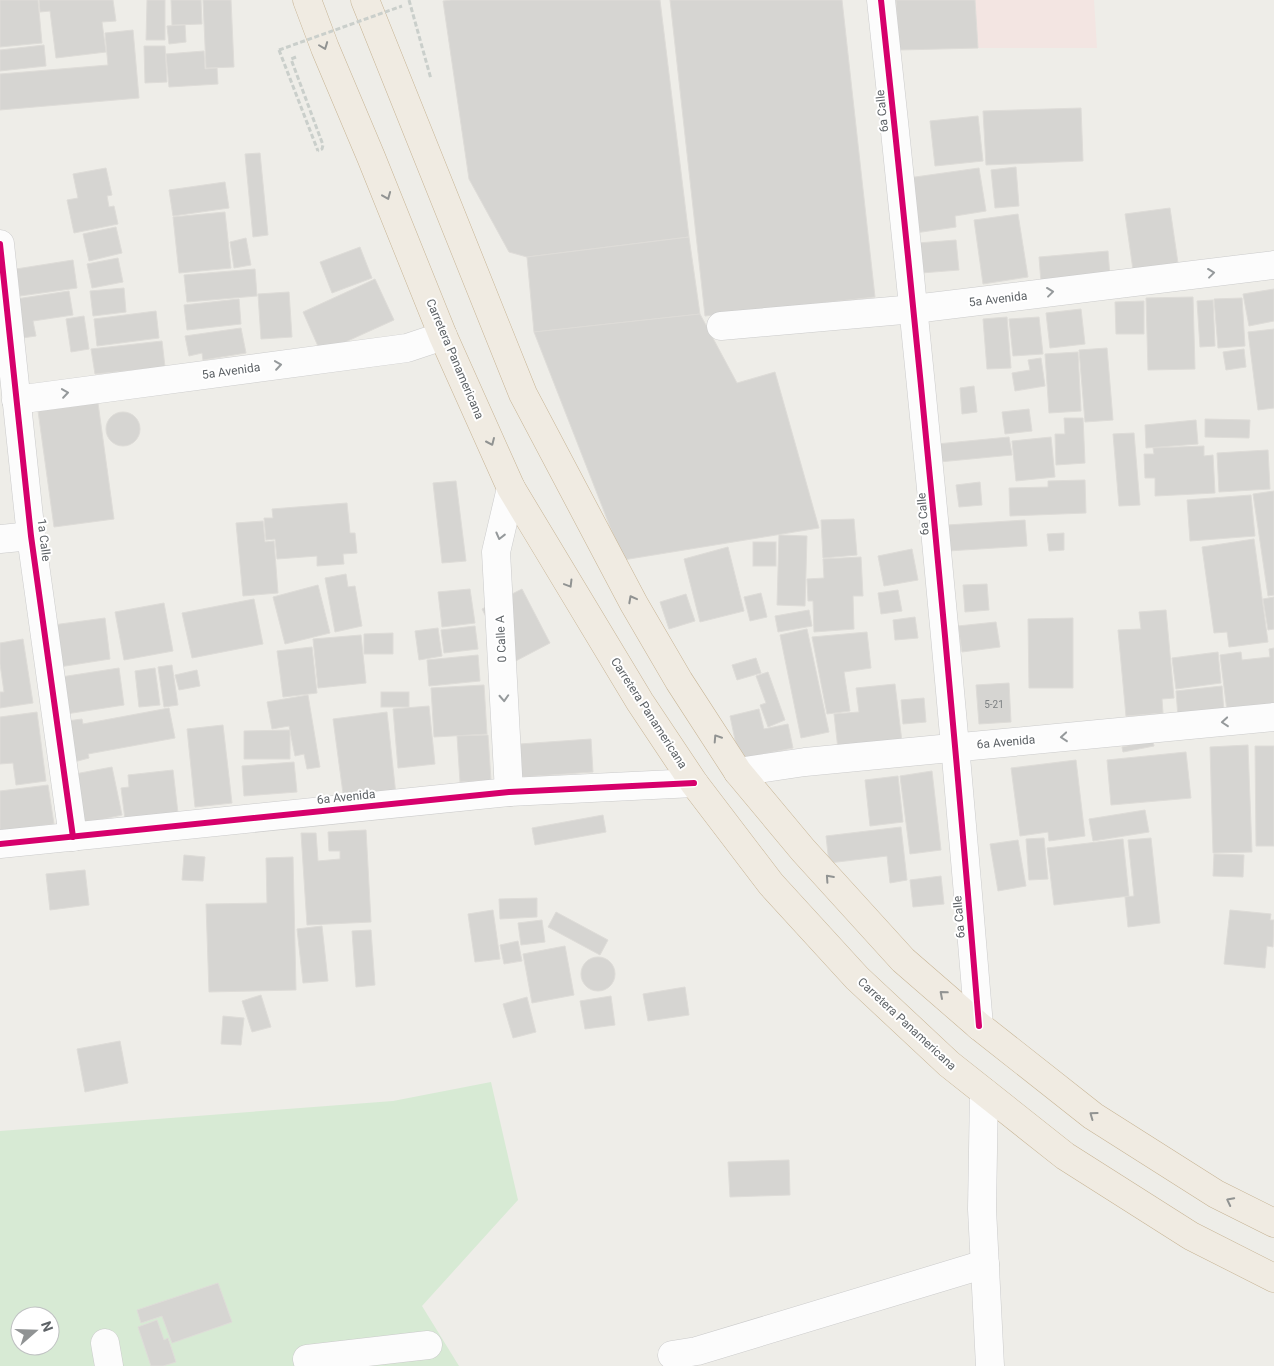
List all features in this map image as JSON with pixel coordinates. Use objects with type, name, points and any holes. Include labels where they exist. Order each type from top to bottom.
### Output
[{"type":"highway","name":"Carretera Panamericana","points":[[307,0],[443,336],[512,488],[640,702],[694,783],[771,884],[857,978],[949,1064],[1065,1156],[1191,1236],[1274,1278]]},
{"type":"highway","points":[[365,0],[523,394],[634,604],[679,681],[738,772],[803,850],[902,960],[980,1026],[1093,1116],[1216,1194],[1274,1223]]},
{"type":"street","name":"6a Calle","points":[[882,0],[956,747],[980,1026]]},
{"type":"street","name":"1a Calle","points":[[0,244],[32,536],[73,836]]},
{"type":"street","name":"5a Avenida","points":[[721,326],[914,309],[1274,266]]},
{"type":"street","name":"5a Avenida","points":[[16,400],[407,348],[443,336]]},
{"type":"street","name":"0 Calle A","points":[[509,792],[496,552],[512,488]]},
{"type":"street","points":[[0,539],[32,536]]},
{"type":"street","name":"6a Avenida","points":[[738,772],[805,762],[1274,717]]},
{"type":"street","name":"6a Avenida","points":[[0,844],[509,792],[694,783]]},
{"type":"street","points":[[984,1092],[982,1209],[990,1366]]},
{"type":"street","points":[[672,1355],[697,1351],[985,1264]]},
{"type":"street","points":[[309,1366],[308,1359],[428,1345]]},
{"type":"path","points":[[409,0],[432,81]]},
{"type":"path","points":[[325,48],[291,59],[323,145],[322,149],[318,151],[280,50],[402,6]]},
{"type":"shaded area","points":[[975,0],[1094,0],[1097,48],[978,48]]},
{"type":"green space","points":[[491,1082],[518,1200],[422,1306],[459,1366],[0,1366],[0,1131],[393,1101]]},
{"type":"building","points":[[0,0],[38,0],[42,43],[0,47]]},
{"type":"building","points":[[39,0],[113,0],[116,21],[102,22],[106,52],[56,58],[50,11],[40,12]]},
{"type":"building","points":[[147,0],[165,0],[165,40],[146,40]]},
{"type":"building","points":[[171,0],[201,0],[202,24],[172,25]]},
{"type":"building","points":[[203,0],[231,0],[234,67],[206,68]]},
{"type":"building","points":[[660,0],[689,237],[527,257],[509,252],[469,179],[443,1]]},
{"type":"building","points":[[670,0],[842,0],[875,297],[705,316]]},
{"type":"building","points":[[896,0],[975,0],[978,48],[899,50]]},
{"type":"building","points":[[185,25],[186,42],[169,44],[167,26]]},
{"type":"building","points":[[133,30],[139,98],[0,110],[0,74],[108,65],[105,33]]},
{"type":"building","points":[[44,45],[46,66],[0,71],[0,50]]},
{"type":"building","points":[[144,46],[165,46],[167,82],[145,83]]},
{"type":"building","points":[[204,51],[205,69],[217,68],[218,84],[169,87],[166,54]]},
{"type":"building","points":[[1081,108],[1083,161],[986,165],[983,111]]},
{"type":"building","points":[[978,116],[983,161],[935,166],[930,121]]},
{"type":"building","points":[[260,153],[268,235],[253,237],[245,154]]},
{"type":"building","points":[[1016,167],[1019,206],[995,208],[991,170]]},
{"type":"building","points":[[106,168],[112,195],[107,196],[109,207],[114,206],[118,224],[74,233],[67,200],[78,198],[73,174]]},
{"type":"building","points":[[979,168],[986,211],[955,216],[956,227],[915,233],[908,178]]},
{"type":"building","points":[[225,182],[229,208],[173,216],[169,190]]},
{"type":"building","points":[[1170,208],[1178,263],[1133,270],[1125,214]]},
{"type":"building","points":[[225,212],[231,268],[179,273],[173,217]]},
{"type":"building","points":[[1018,214],[1028,277],[983,284],[974,220]]},
{"type":"building","points":[[116,227],[122,253],[89,261],[83,234]]},
{"type":"building","points":[[689,237],[700,314],[534,332],[527,257]]},
{"type":"building","points":[[246,238],[251,265],[234,268],[230,242]]},
{"type":"building","points":[[956,240],[959,270],[921,273],[918,243]]},
{"type":"building","points":[[360,247],[372,278],[332,293],[320,262]]},
{"type":"building","points":[[1108,251],[1110,276],[1041,282],[1039,257]]},
{"type":"building","points":[[118,258],[123,282],[92,288],[87,264]]},
{"type":"building","points":[[73,260],[77,288],[20,296],[16,269]]},
{"type":"building","points":[[255,269],[257,296],[187,302],[184,275]]},
{"type":"building","points":[[375,279],[394,320],[321,353],[303,312]]},
{"type":"building","points":[[124,288],[126,312],[93,316],[90,291]]},
{"type":"building","points":[[1274,289],[1274,321],[1249,326],[1243,294]]},
{"type":"building","points":[[69,291],[73,315],[33,321],[36,336],[22,338],[16,299]]},
{"type":"building","points":[[289,292],[292,337],[261,339],[258,294]]},
{"type":"building","points":[[1193,297],[1195,369],[1148,370],[1146,298]]},
{"type":"building","points":[[1242,298],[1245,346],[1218,348],[1214,299]]},
{"type":"building","points":[[239,299],[241,324],[187,330],[184,305]]},
{"type":"building","points":[[1213,300],[1215,346],[1200,347],[1197,301]]},
{"type":"building","points":[[1144,301],[1144,334],[1116,334],[1115,302]]},
{"type":"building","points":[[1081,309],[1085,344],[1050,348],[1046,313]]},
{"type":"building","points":[[156,311],[159,338],[97,346],[94,319]]},
{"type":"building","points":[[700,314],[737,383],[775,372],[819,528],[623,560],[534,332]]},
{"type":"building","points":[[84,316],[89,349],[71,352],[66,319]]},
{"type":"building","points":[[1007,317],[1011,368],[987,369],[983,319]]},
{"type":"building","points":[[1039,317],[1043,354],[1013,356],[1009,319]]},
{"type":"building","points":[[241,328],[246,353],[203,360],[202,353],[189,356],[185,336]]},
{"type":"building","points":[[1274,329],[1274,408],[1258,410],[1248,332]]},
{"type":"building","points":[[162,341],[165,367],[95,374],[91,349]]},
{"type":"building","points":[[1107,348],[1113,420],[1085,422],[1079,350]]},
{"type":"building","points":[[1244,349],[1246,367],[1226,370],[1223,352]]},
{"type":"building","points":[[1078,352],[1081,411],[1049,413],[1045,354]]},
{"type":"building","points":[[1041,358],[1045,386],[1015,391],[1012,373],[1030,370],[1028,360]]},
{"type":"building","points":[[974,386],[977,412],[962,414],[960,388]]},
{"type":"building","points":[[98,403],[114,519],[54,527],[38,411]]},
{"type":"building","points":[[1029,409],[1032,431],[1005,434],[1002,412]]},
{"type":"building","points":[[123,412],[135,417],[140,429],[135,441],[123,446],[111,441],[106,429],[111,417]]},
{"type":"building","points":[[1064,418],[1083,418],[1085,463],[1056,465],[1055,434],[1065,434]]},
{"type":"building","points":[[1205,419],[1250,420],[1249,438],[1205,437]]},
{"type":"building","points":[[1196,420],[1198,444],[1146,448],[1145,425]]},
{"type":"building","points":[[1134,433],[1140,505],[1119,506],[1113,434]]},
{"type":"building","points":[[1009,437],[1012,455],[939,462],[937,444]]},
{"type":"building","points":[[1051,437],[1055,477],[1016,481],[1012,441]]},
{"type":"building","points":[[1204,446],[1204,456],[1213,455],[1215,493],[1155,496],[1155,478],[1145,478],[1144,454],[1154,454],[1153,448]]},
{"type":"building","points":[[1268,450],[1270,489],[1219,492],[1217,453]]},
{"type":"building","points":[[1085,480],[1086,513],[1010,516],[1009,488],[1048,487],[1048,481]]},
{"type":"building","points":[[456,481],[466,561],[442,563],[433,483]]},
{"type":"building","points":[[980,482],[982,505],[959,507],[956,485]]},
{"type":"building","points":[[1274,491],[1274,595],[1268,596],[1253,494]]},
{"type":"building","points":[[1251,495],[1255,536],[1190,541],[1187,500]]},
{"type":"building","points":[[347,503],[350,533],[355,533],[357,553],[343,554],[344,564],[317,566],[317,556],[277,559],[275,539],[266,540],[264,518],[273,518],[272,509]]},
{"type":"building","points":[[854,519],[857,555],[823,558],[821,520]]},
{"type":"building","points":[[1025,520],[1027,546],[948,551],[947,525]]},
{"type":"building","points":[[263,521],[265,542],[274,541],[278,593],[243,596],[236,523]]},
{"type":"building","points":[[1064,533],[1064,550],[1049,551],[1047,534]]},
{"type":"building","points":[[779,535],[807,536],[805,606],[777,605]]},
{"type":"building","points":[[1254,539],[1268,642],[1229,647],[1227,632],[1214,633],[1202,547]]},
{"type":"building","points":[[753,542],[776,542],[776,566],[753,566]]},
{"type":"building","points":[[728,547],[744,611],[700,622],[684,559]]},
{"type":"building","points":[[912,549],[918,580],[884,586],[878,556]]},
{"type":"building","points":[[861,557],[863,596],[853,596],[854,629],[814,632],[813,601],[808,601],[807,579],[824,578],[823,559]]},
{"type":"building","points":[[346,574],[348,587],[355,586],[362,626],[335,632],[325,578]]},
{"type":"building","points":[[987,584],[989,610],[965,612],[963,585]]},
{"type":"building","points":[[318,585],[330,633],[285,644],[273,597]]},
{"type":"building","points":[[470,589],[475,623],[442,627],[438,592]]},
{"type":"building","points":[[522,589],[550,643],[510,664],[482,609]]},
{"type":"building","points":[[898,590],[902,611],[881,614],[878,593]]},
{"type":"building","points":[[761,593],[767,617],[750,621],[744,597]]},
{"type":"building","points":[[686,594],[695,621],[669,629],[660,602]]},
{"type":"building","points":[[1274,597],[1274,629],[1268,630],[1263,599]]},
{"type":"building","points":[[254,599],[263,644],[192,658],[182,613]]},
{"type":"building","points":[[164,603],[173,651],[124,660],[115,612]]},
{"type":"building","points":[[809,610],[812,626],[778,632],[775,616]]},
{"type":"building","points":[[1166,610],[1174,698],[1162,699],[1163,713],[1126,716],[1118,630],[1141,629],[1139,612]]},
{"type":"building","points":[[915,617],[918,638],[895,640],[893,620]]},
{"type":"building","points":[[105,618],[110,659],[59,667],[53,625]]},
{"type":"building","points":[[1073,618],[1073,688],[1029,688],[1028,619]]},
{"type":"building","points":[[996,622],[1000,647],[962,652],[958,626]]},
{"type":"building","points":[[475,626],[478,649],[444,653],[441,630]]},
{"type":"building","points":[[438,628],[442,656],[419,660],[415,631]]},
{"type":"building","points":[[807,629],[829,732],[801,738],[780,635]]},
{"type":"building","points":[[867,632],[871,668],[844,672],[850,711],[827,714],[812,637]]},
{"type":"building","points":[[393,633],[393,654],[364,654],[364,634]]},
{"type":"building","points":[[361,635],[366,683],[318,688],[313,639]]},
{"type":"building","points":[[23,639],[33,703],[0,708],[0,692],[4,692],[0,664],[0,643]]},
{"type":"building","points":[[312,647],[317,693],[283,697],[277,651]]},
{"type":"building","points":[[1274,648],[1274,705],[1227,711],[1220,655],[1241,652],[1242,660],[1270,657],[1269,649]]},
{"type":"building","points":[[1218,652],[1221,683],[1176,689],[1172,658]]},
{"type":"building","points":[[478,655],[480,681],[429,686],[427,660]]},
{"type":"building","points":[[756,658],[761,673],[737,680],[732,665]]},
{"type":"building","points":[[172,665],[178,705],[164,707],[158,667]]},
{"type":"building","points":[[119,668],[124,705],[66,714],[61,677]]},
{"type":"building","points":[[155,668],[160,705],[139,707],[135,671]]},
{"type":"building","points":[[197,670],[200,686],[179,690],[175,675]]},
{"type":"building","points":[[768,672],[785,720],[768,727],[760,705],[766,703],[756,676]]},
{"type":"building","points":[[1009,683],[1011,722],[979,724],[976,685]]},
{"type":"building","points":[[895,684],[902,742],[838,749],[834,714],[859,712],[856,688]]},
{"type":"building","points":[[484,685],[487,734],[434,737],[431,688]]},
{"type":"building","points":[[1222,686],[1224,712],[1178,717],[1176,691]]},
{"type":"building","points":[[381,692],[409,692],[409,707],[381,707]]},
{"type":"building","points":[[308,695],[320,767],[307,769],[304,754],[295,756],[289,726],[272,729],[267,702]]},
{"type":"building","points":[[924,698],[926,722],[903,724],[901,700]]},
{"type":"building","points":[[429,706],[435,764],[398,768],[393,709]]},
{"type":"building","points":[[169,708],[175,738],[88,754],[89,758],[74,762],[67,721],[82,719],[83,724]]},
{"type":"building","points":[[759,709],[764,729],[788,724],[793,748],[739,759],[730,716]]},
{"type":"building","points":[[37,712],[46,781],[16,785],[13,763],[0,764],[0,717]]},
{"type":"building","points":[[387,712],[396,795],[344,801],[333,719]]},
{"type":"building","points":[[223,725],[232,803],[195,807],[187,729]]},
{"type":"building","points":[[290,730],[290,759],[244,759],[244,731]]},
{"type":"building","points":[[488,735],[491,780],[460,782],[457,736]]},
{"type":"building","points":[[591,739],[593,772],[522,777],[520,744]]},
{"type":"building","points":[[1153,741],[1154,746],[1123,752],[1122,747]]},
{"type":"building","points":[[1248,745],[1252,852],[1213,853],[1210,747]]},
{"type":"building","points":[[1255,746],[1274,746],[1274,846],[1256,846]]},
{"type":"building","points":[[1186,752],[1191,798],[1111,805],[1107,760]]},
{"type":"building","points":[[1076,760],[1085,836],[1049,841],[1048,832],[1020,836],[1011,768]]},
{"type":"building","points":[[294,762],[297,792],[244,796],[242,766]]},
{"type":"building","points":[[112,767],[122,815],[85,823],[75,774]]},
{"type":"building","points":[[173,770],[178,813],[125,819],[121,788],[129,787],[128,775]]},
{"type":"building","points":[[932,771],[941,850],[910,854],[900,776]]},
{"type":"building","points":[[898,776],[903,822],[870,826],[865,780]]},
{"type":"building","points":[[48,785],[54,824],[0,831],[0,791]]},
{"type":"building","points":[[1145,810],[1149,832],[1093,841],[1089,819]]},
{"type":"building","points":[[603,815],[606,832],[535,845],[532,828]]},
{"type":"building","points":[[901,827],[907,880],[890,883],[887,856],[829,863],[826,836]]},
{"type":"building","points":[[366,830],[371,922],[307,925],[301,833],[316,833],[318,861],[340,859],[340,851],[329,851],[328,832]]},
{"type":"building","points":[[1044,838],[1048,879],[1029,880],[1026,839]]},
{"type":"building","points":[[1151,838],[1160,923],[1128,927],[1125,897],[1134,896],[1128,840]]},
{"type":"building","points":[[1123,839],[1129,896],[1054,905],[1047,848]]},
{"type":"building","points":[[1018,840],[1026,886],[998,891],[990,844]]},
{"type":"building","points":[[1214,854],[1244,855],[1243,877],[1213,876]]},
{"type":"building","points":[[184,855],[205,857],[203,881],[182,880]]},
{"type":"building","points":[[293,857],[296,990],[209,992],[206,904],[267,903],[266,858]]},
{"type":"building","points":[[85,870],[89,905],[50,910],[46,874]]},
{"type":"building","points":[[941,876],[944,904],[913,907],[910,880]]},
{"type":"building","points":[[537,898],[537,917],[500,919],[499,899]]},
{"type":"building","points":[[493,910],[500,959],[475,962],[468,914]]},
{"type":"building","points":[[1230,910],[1271,914],[1270,920],[1274,920],[1273,947],[1267,946],[1265,968],[1224,964]]},
{"type":"building","points":[[556,912],[608,940],[600,955],[548,927]]},
{"type":"building","points":[[542,920],[545,942],[521,945],[518,923]]},
{"type":"building","points":[[322,926],[328,981],[303,983],[297,929]]},
{"type":"building","points":[[371,930],[375,985],[356,987],[352,931]]},
{"type":"building","points":[[518,941],[522,961],[504,964],[500,945]]},
{"type":"building","points":[[565,946],[574,995],[532,1003],[523,954]]},
{"type":"building","points":[[598,957],[605,958],[610,962],[614,967],[614,981],[610,986],[605,990],[598,991],[591,990],[586,986],[582,981],[581,974],[582,967],[586,962],[591,958]]},
{"type":"building","points":[[685,987],[689,1015],[648,1021],[643,994]]},
{"type":"building","points":[[261,995],[271,1027],[252,1032],[242,1001]]},
{"type":"building","points":[[611,996],[615,1025],[585,1029],[580,1001]]},
{"type":"building","points":[[527,997],[536,1032],[513,1038],[503,1004]]},
{"type":"building","points":[[223,1016],[244,1018],[241,1045],[221,1044]]},
{"type":"building","points":[[120,1041],[128,1083],[85,1092],[77,1049]]},
{"type":"building","points":[[789,1160],[790,1195],[730,1197],[728,1162]]},
{"type":"building","points":[[218,1283],[232,1322],[172,1343],[162,1316],[141,1323],[137,1310]]},
{"type":"building","points":[[157,1320],[164,1340],[168,1338],[176,1362],[163,1366],[151,1366],[138,1327]]},
{"type":"cycle path","points":[[881,0],[933,513],[979,1026]]},
{"type":"cycle path","points":[[0,244],[31,536],[73,837]]},
{"type":"cycle path","points":[[0,844],[509,792],[694,783]]}]
